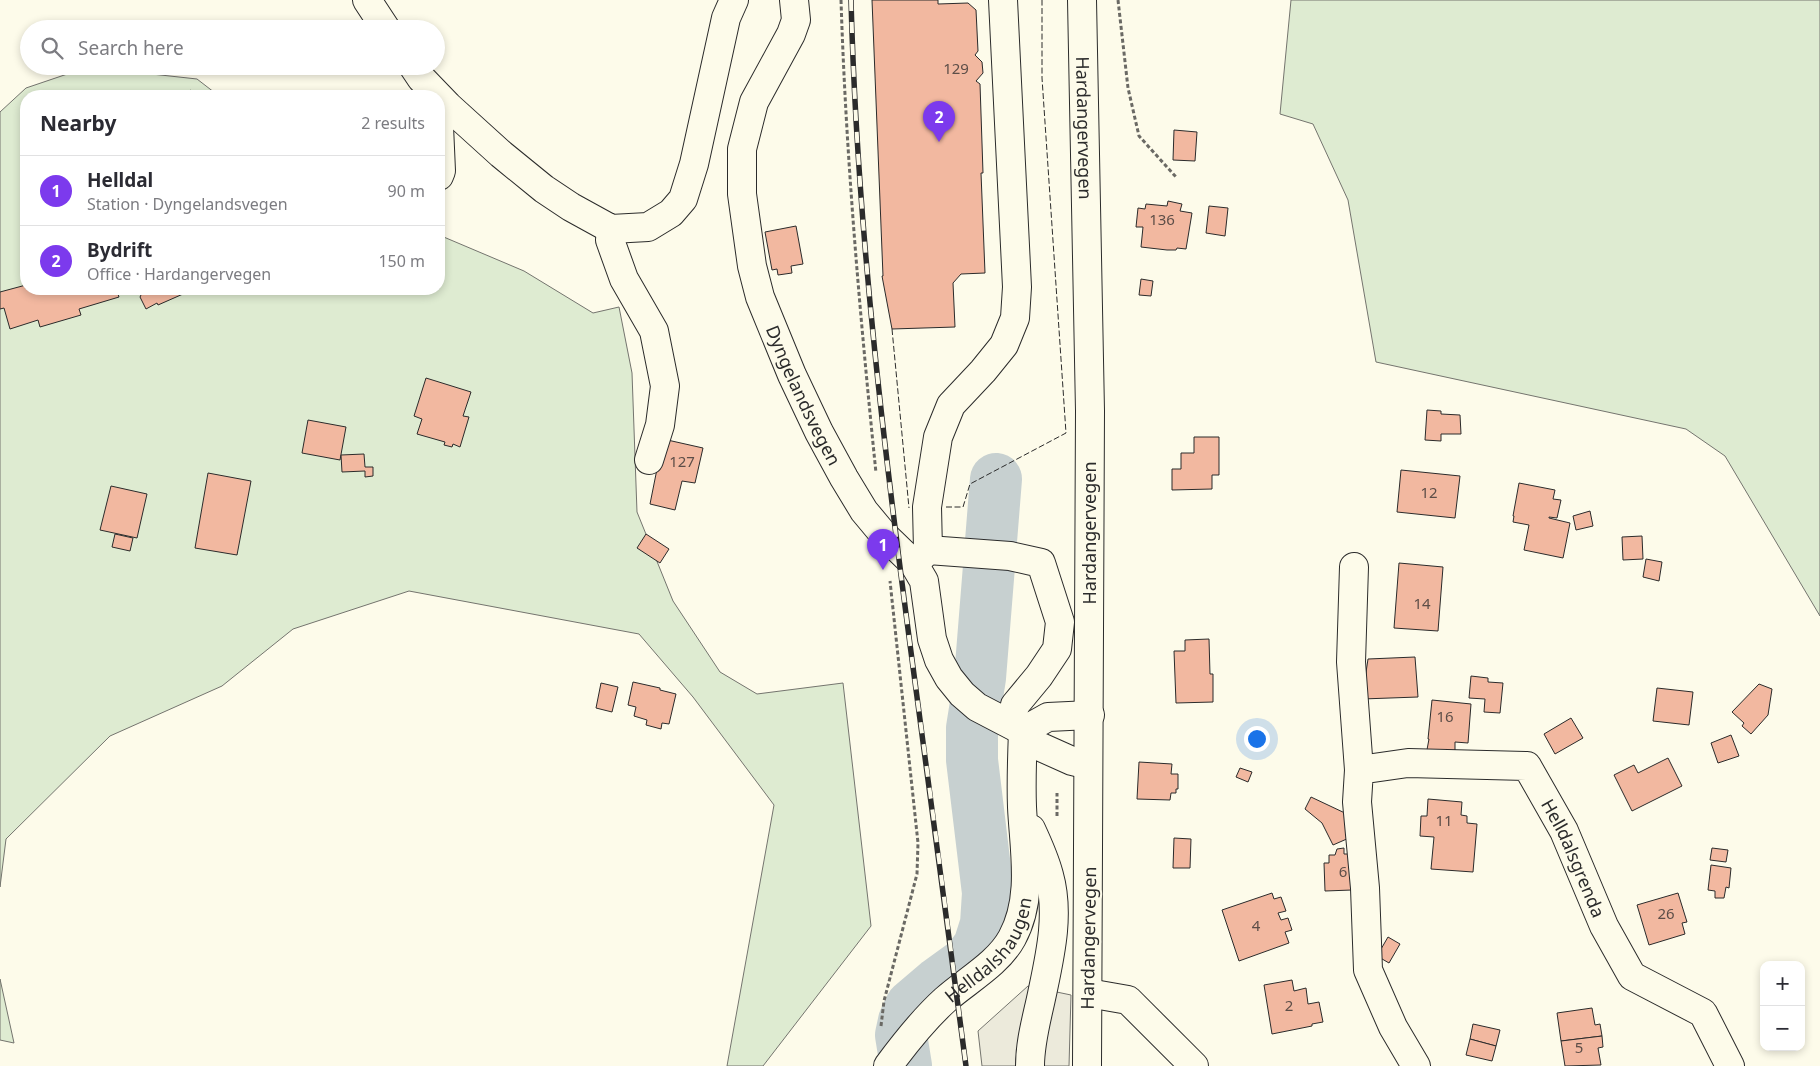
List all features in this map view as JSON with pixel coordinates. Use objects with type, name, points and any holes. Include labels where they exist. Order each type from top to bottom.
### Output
[{"type":"street","points":[[367,0],[380,20]]},
{"type":"street","points":[[445,118],[501,154],[544,189],[571,207],[611,228],[648,227],[672,213],[683,199],[694,164],[726,18],[734,0]]},
{"type":"street","name":"Dyngelandsvegen","points":[[794,0],[796,20],[791,34],[754,102],[742,149],[742,194],[752,266],[760,297],[792,375],[819,432],[864,511],[884,535],[930,555],[924,581],[932,639],[949,678],[962,694],[977,707],[1011,725],[1034,744],[1072,761],[1088,765]]},
{"type":"street","points":[[930,555],[927,507],[938,437],[951,405],[1004,345],[1015,318],[1017,287],[1003,0]]},
{"type":"street","name":"Hardangervegen","points":[[1082,0],[1090,411],[1088,605],[1090,715],[1088,765],[1090,794],[1087,1066]]},
{"type":"street","points":[[419,75],[428,90]]},
{"type":"street","points":[[611,228],[610,240],[624,280],[654,331],[664,386],[660,425],[649,460]]},
{"type":"street","name":"Helldalshaugen","points":[[890,1063],[946,999],[989,966],[1012,938],[1022,912],[1027,878],[1022,806],[1011,725],[1015,705],[1040,676],[1057,649],[1060,622],[1041,563],[1010,556],[930,555]]},
{"type":"street","points":[[1354,566],[1352,662],[1359,770],[1357,802],[1365,888],[1368,970],[1394,1027],[1416,1066]]},
{"type":"street","points":[[1011,725],[1048,717],[1090,715]]},
{"type":"street","name":"Helldalsgrenda","points":[[1359,770],[1408,763],[1527,766],[1564,831],[1604,926],[1632,976],[1703,1013],[1730,1066]]},
{"type":"street","name":"Helldalshaugen","points":[[1022,806],[1049,876],[1053,895],[1054,920],[1049,961],[1035,1024],[1030,1066]]},
{"type":"street","points":[[1088,993],[1128,1000],[1194,1066]]},
{"type":"path","points":[[1118,0],[1128,88],[1139,136],[1176,177]]},
{"type":"green space","points":[[1291,0],[1820,0],[1820,616],[1725,456],[1686,429],[1376,362],[1348,200],[1313,124],[1280,114]]},
{"type":"green space","points":[[64,75],[161,75],[197,79],[211,90],[24,90]]},
{"type":"green space","points":[[20,94],[20,295],[445,295],[445,238],[524,271],[593,313],[619,307],[632,373],[637,512],[673,601],[720,672],[757,694],[843,683],[871,926],[763,1066],[727,1066],[774,805],[693,697],[639,634],[409,591],[293,629],[222,686],[110,736],[6,839],[0,887],[0,112]]},
{"type":"green space","points":[[0,979],[14,1043],[0,1040]]},
{"type":"shaded area","points":[[1028,986],[1071,995],[1069,1066],[982,1066],[978,1031]]},
{"type":"building","points":[[872,0],[938,0],[938,4],[968,3],[976,10],[978,51],[975,55],[982,62],[983,73],[976,81],[980,84],[985,273],[961,274],[953,283],[955,327],[892,329],[882,276]]},
{"type":"building","points":[[1174,130],[1197,132],[1195,161],[1173,160]]},
{"type":"building","points":[[1168,201],[1182,204],[1180,211],[1192,213],[1186,249],[1167,250],[1141,247],[1143,227],[1136,227],[1138,208],[1145,209],[1146,204],[1167,206]]},
{"type":"building","points":[[1209,206],[1228,208],[1225,236],[1206,233]]},
{"type":"building","points":[[796,226],[803,264],[791,266],[792,273],[778,275],[777,269],[772,270],[765,232]]},
{"type":"building","points":[[1141,279],[1153,281],[1151,296],[1139,295]]},
{"type":"building","points":[[20,287],[20,295],[118,295],[119,297],[79,309],[81,315],[40,327],[38,320],[10,329],[4,308],[0,309],[0,292]]},
{"type":"building","points":[[141,295],[181,295],[146,309],[140,297]]},
{"type":"building","points":[[426,378],[471,392],[463,416],[469,417],[460,447],[453,444],[452,447],[444,445],[445,442],[417,434],[422,419],[414,416]]},
{"type":"building","points":[[1427,410],[1441,411],[1441,414],[1460,415],[1461,434],[1441,434],[1441,441],[1425,440]]},
{"type":"building","points":[[308,420],[346,427],[340,460],[302,453]]},
{"type":"building","points":[[1194,437],[1219,437],[1219,475],[1212,475],[1212,489],[1172,490],[1172,469],[1181,469],[1181,453],[1194,453]]},
{"type":"building","points":[[663,439],[703,448],[695,483],[682,481],[675,510],[650,504]]},
{"type":"building","points":[[364,454],[365,467],[373,467],[373,476],[365,477],[365,471],[342,472],[341,455]]},
{"type":"building","points":[[1401,470],[1460,476],[1455,518],[1397,512]]},
{"type":"building","points":[[208,473],[251,481],[237,555],[195,548]]},
{"type":"building","points":[[1519,483],[1555,490],[1553,499],[1561,500],[1557,518],[1549,518],[1570,523],[1563,558],[1524,550],[1529,525],[1513,522]]},
{"type":"building","points":[[111,486],[147,494],[137,538],[100,530]]},
{"type":"building","points":[[1590,511],[1593,526],[1576,530],[1573,516]]},
{"type":"building","points":[[115,534],[133,538],[130,551],[112,547]]},
{"type":"building","points":[[646,534],[669,549],[660,563],[637,548]]},
{"type":"building","points":[[1642,536],[1643,559],[1623,560],[1622,537]]},
{"type":"building","points":[[1646,559],[1662,562],[1659,581],[1643,577]]},
{"type":"building","points":[[1399,563],[1443,567],[1438,631],[1394,628]]},
{"type":"building","points":[[1209,639],[1210,674],[1213,674],[1213,702],[1176,703],[1174,651],[1185,651],[1185,640]]},
{"type":"building","points":[[1415,657],[1418,697],[1362,699],[1368,659]]},
{"type":"building","points":[[1471,676],[1488,678],[1488,682],[1503,683],[1500,713],[1484,712],[1485,699],[1469,698]]},
{"type":"building","points":[[633,682],[676,694],[669,724],[662,723],[661,729],[646,725],[647,720],[634,716],[636,707],[628,705]]},
{"type":"building","points":[[601,683],[618,687],[612,712],[596,708]]},
{"type":"building","points":[[1759,684],[1772,689],[1768,715],[1751,734],[1742,726],[1744,723],[1732,712]]},
{"type":"building","points":[[1657,688],[1693,692],[1689,725],[1653,721]]},
{"type":"building","points":[[1432,700],[1471,704],[1468,743],[1455,742],[1455,752],[1426,755]]},
{"type":"building","points":[[1571,718],[1583,738],[1555,754],[1544,734]]},
{"type":"building","points":[[1731,735],[1739,756],[1718,763],[1711,743]]},
{"type":"building","points":[[1668,758],[1682,786],[1632,811],[1614,775],[1634,765],[1638,773]]},
{"type":"building","points":[[1139,762],[1172,764],[1171,774],[1178,774],[1178,789],[1176,789],[1176,793],[1171,793],[1170,800],[1137,799]]},
{"type":"building","points":[[1240,768],[1252,772],[1248,782],[1236,777]]},
{"type":"building","points":[[1311,797],[1347,814],[1349,838],[1333,845],[1322,823],[1305,809]]},
{"type":"building","points":[[1428,799],[1462,802],[1461,815],[1467,816],[1467,823],[1477,824],[1473,872],[1431,869],[1434,837],[1420,836],[1421,816],[1427,816]]},
{"type":"building","points":[[1174,838],[1191,839],[1190,868],[1173,868]]},
{"type":"building","points":[[1344,848],[1344,854],[1351,854],[1352,890],[1325,891],[1324,863],[1329,863],[1329,855],[1335,855],[1337,849]]},
{"type":"building","points":[[1712,848],[1728,850],[1726,862],[1710,860]]},
{"type":"building","points":[[1711,865],[1731,868],[1729,888],[1726,887],[1724,898],[1715,898],[1715,891],[1708,890]]},
{"type":"building","points":[[1272,893],[1274,899],[1281,897],[1286,911],[1278,913],[1281,920],[1288,918],[1292,930],[1285,932],[1289,943],[1239,961],[1222,910]]},
{"type":"building","points":[[1678,893],[1687,922],[1682,923],[1685,934],[1649,945],[1637,905]]},
{"type":"building","points":[[1388,937],[1400,944],[1389,963],[1377,956]]},
{"type":"building","points":[[1292,980],[1294,991],[1306,988],[1308,1004],[1319,1002],[1323,1022],[1272,1034],[1264,985]]},
{"type":"building","points":[[1592,1008],[1595,1025],[1600,1024],[1602,1036],[1561,1041],[1557,1013]]},
{"type":"building","points":[[1473,1024],[1500,1030],[1496,1046],[1470,1039]]},
{"type":"building","points":[[1602,1036],[1603,1047],[1598,1048],[1601,1065],[1565,1066],[1561,1041]]},
{"type":"building","points":[[1470,1039],[1496,1046],[1492,1061],[1466,1055]]},
{"type":"waterway","points":[[906,1066],[901,1035],[904,1021],[911,1006],[967,962],[979,946],[986,924],[988,893],[972,760],[972,728],[980,678],[996,479]]},
{"type":"railway","points":[[851,0],[859,175],[884,437],[966,1066]]},
{"type":"fence","points":[[946,507],[963,507],[970,484],[1066,433],[1042,78],[1042,0]]},
{"type":"fence","points":[[892,329],[909,508]]},
{"type":"place","name":"Bydrift","points":[[939,142]]},
{"type":"place","name":"Helldal","points":[[883,570]]}]
